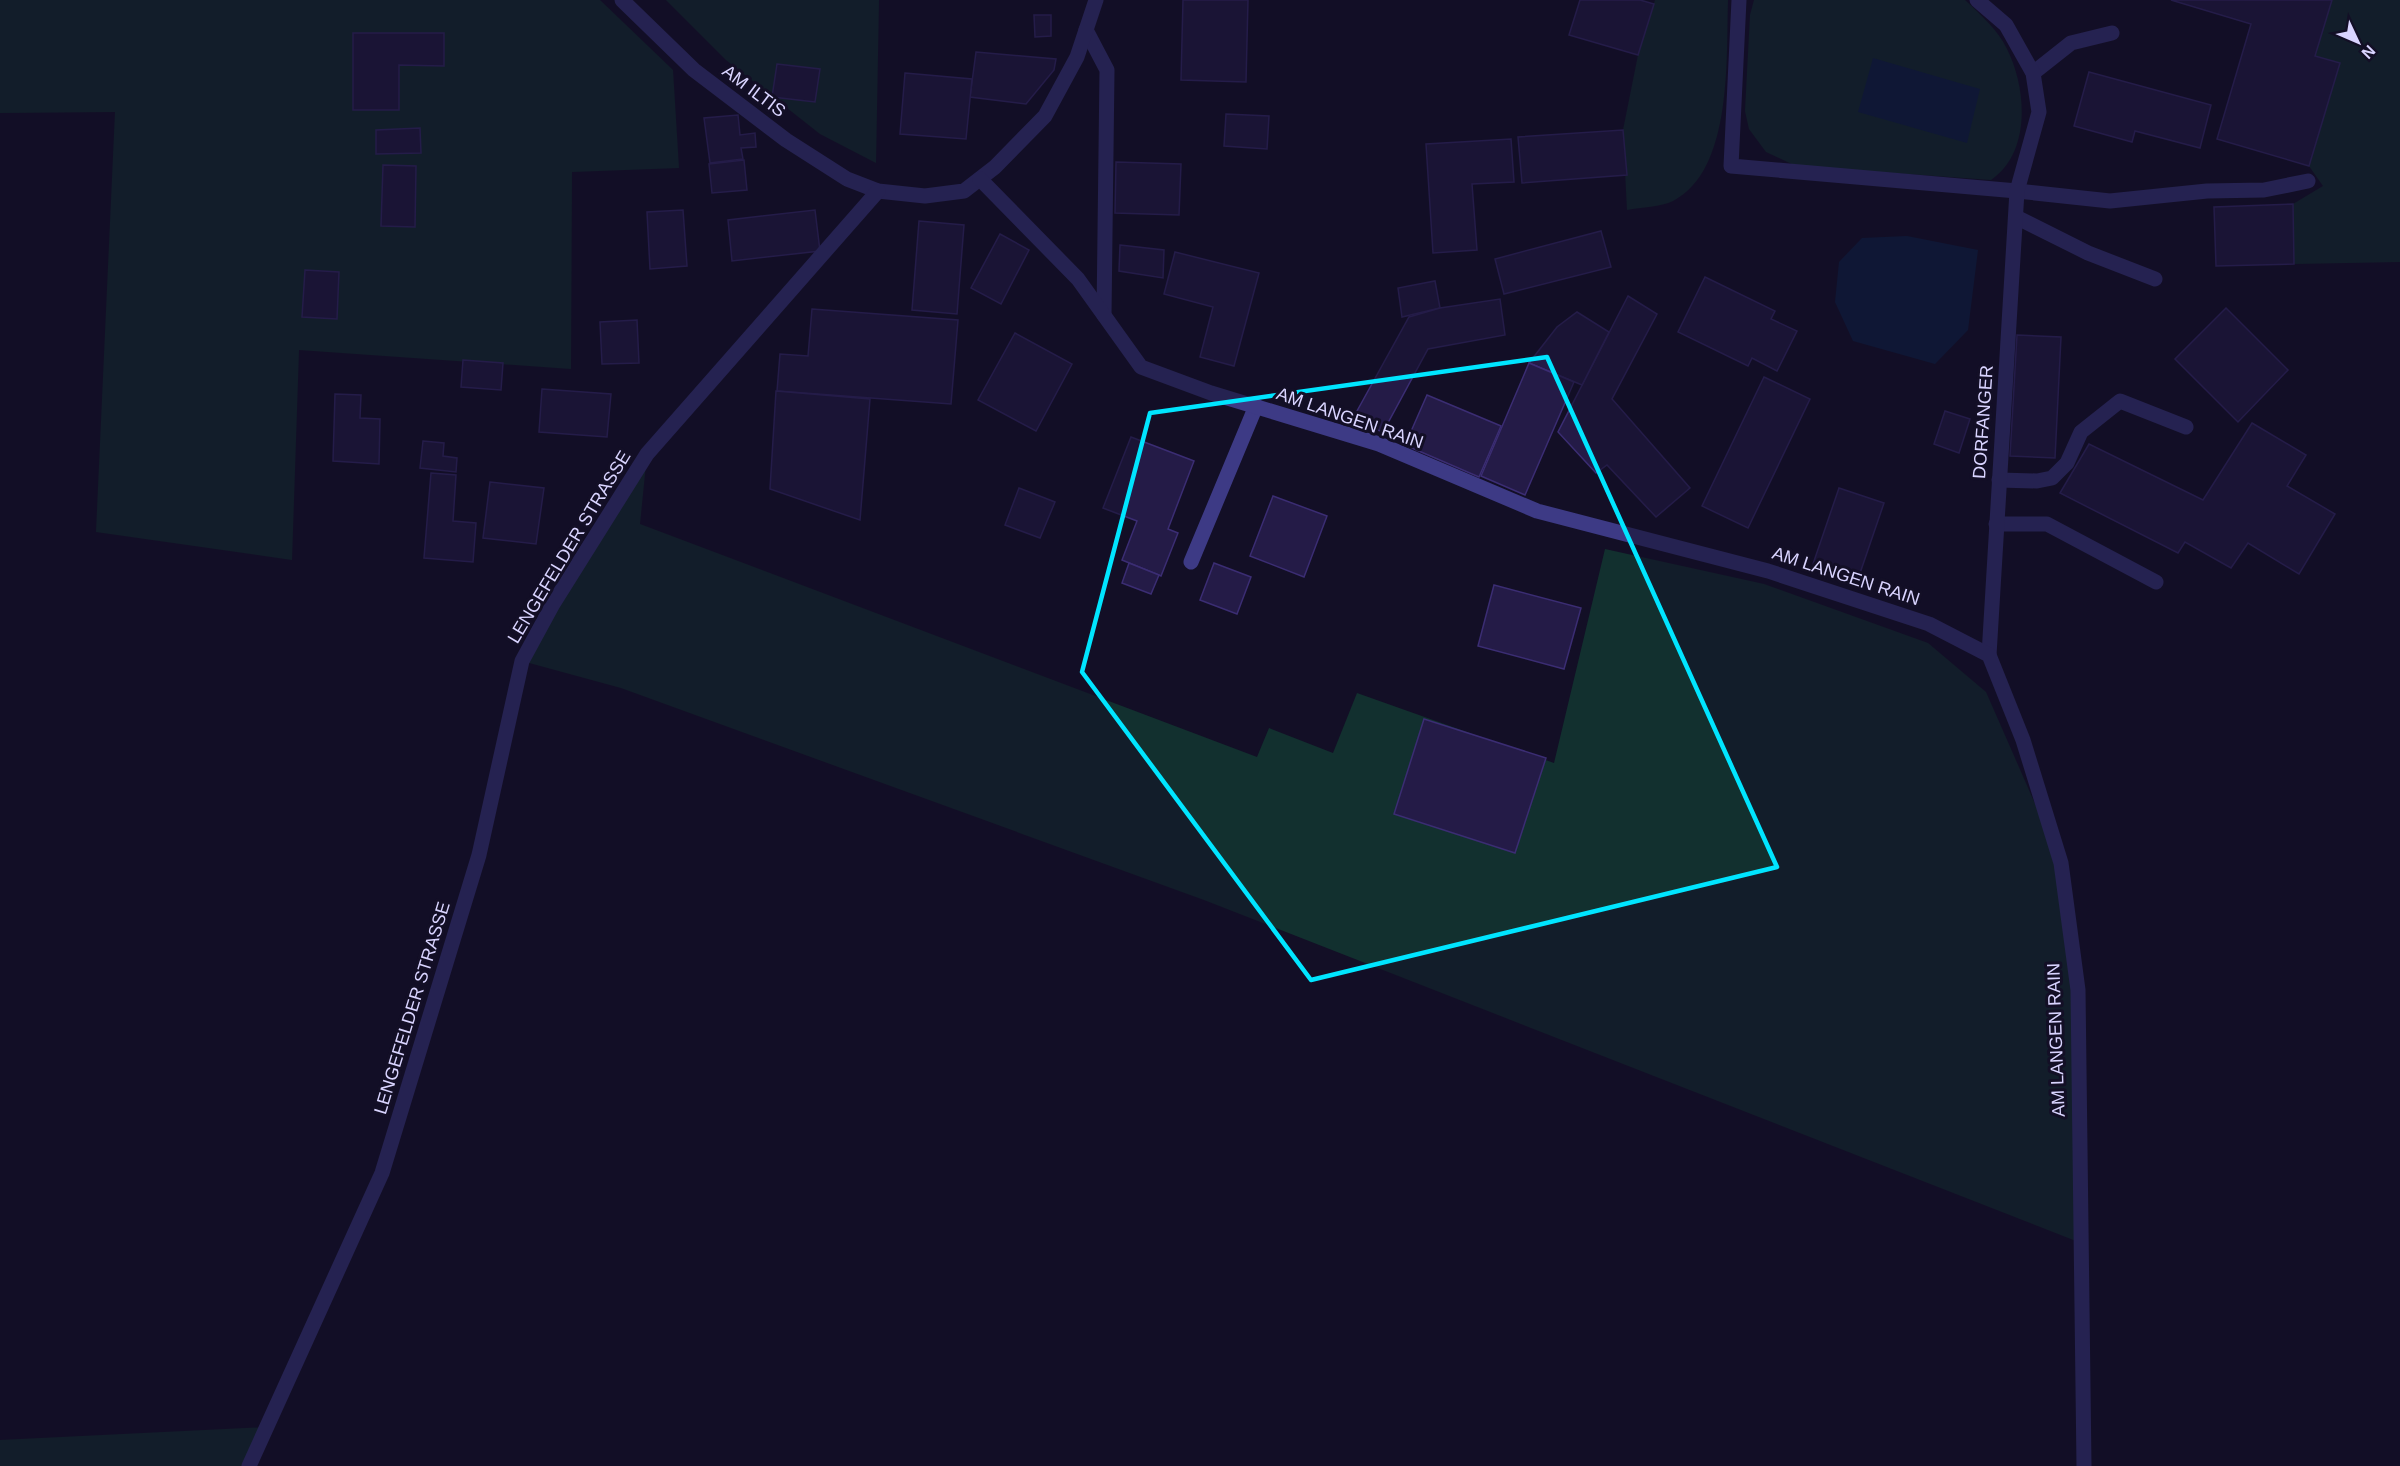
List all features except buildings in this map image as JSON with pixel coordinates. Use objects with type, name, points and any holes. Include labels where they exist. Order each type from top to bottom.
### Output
[{"type":"street","name":"AM ILTIS","points":[[621,0],[694,70],[786,140],[847,179],[878,191]]},
{"type":"street","points":[[878,191],[925,196],[964,191],[980,179],[1045,116],[1077,57],[1096,0]]},
{"type":"street","points":[[1739,0],[1731,166],[2110,201],[2207,191],[2264,190],[2308,181]]},
{"type":"street","name":"DORFANGER","points":[[1977,0],[2006,25],[2033,73],[2039,112],[2017,191],[1989,655]]},
{"type":"street","points":[[1086,30],[1107,70],[1104,315]]},
{"type":"street","points":[[2033,73],[2071,43],[2112,33]]},
{"type":"street","name":"AM LANGEN RAIN","points":[[980,179],[1078,279],[1141,367],[1379,444],[1537,511],[1768,571],[1929,624],[1989,655],[2023,740],[2061,863],[2078,990],[2084,1466]]},
{"type":"street","name":"LENGEFELDER STRASSE","points":[[249,1466],[382,1173],[479,855],[522,661],[553,604],[647,454],[878,191]]},
{"type":"street","points":[[2016,218],[2088,253],[2155,279]]},
{"type":"street","points":[[1999,480],[2037,481],[2052,478],[2067,463],[2081,432],[2120,401],[2186,427]]},
{"type":"street","points":[[1191,562],[1256,406]]},
{"type":"street","points":[[1996,524],[2047,524],[2156,582]]},
{"type":"highlighted area","points":[[1547,357],[1777,867],[1311,980],[1082,672],[1150,413]]},
{"type":"green space","points":[[0,0],[600,0],[673,70],[679,168],[572,172],[571,369],[299,350],[292,560],[96,532],[115,112],[0,113]]},
{"type":"green space","points":[[666,0],[879,0],[876,163],[820,134],[726,60]]},
{"type":"green space","points":[[1655,0],[1728,0],[1726,81],[1722,111],[1707,165],[1693,186],[1668,203],[1627,210],[1623,130],[1638,55]]},
{"type":"green space","points":[[1754,0],[1965,0],[1999,35],[2014,65],[2019,83],[2022,119],[2013,154],[2004,168],[1991,180],[1796,166],[1766,152],[1749,129],[1745,111],[1750,15]]},
{"type":"green space","points":[[2331,0],[2400,0],[2400,262],[2294,264],[2293,204],[2323,186],[2309,166],[2340,63],[2315,56]]},
{"type":"green space","points":[[647,454],[640,524],[1257,757],[1269,728],[1333,753],[1357,693],[1554,763],[1605,549],[1764,584],[1928,643],[1986,692],[2061,863],[2078,990],[2081,1243],[1204,900],[621,688],[522,661]]},
{"type":"green space","points":[[268,1427],[249,1466],[0,1466],[0,1440]]},
{"type":"water","points":[[1873,58],[1980,89],[1967,143],[1858,112]]},
{"type":"water","points":[[1907,236],[1978,250],[1968,330],[1935,364],[1853,341],[1835,302],[1839,262],[1862,238]]}]
